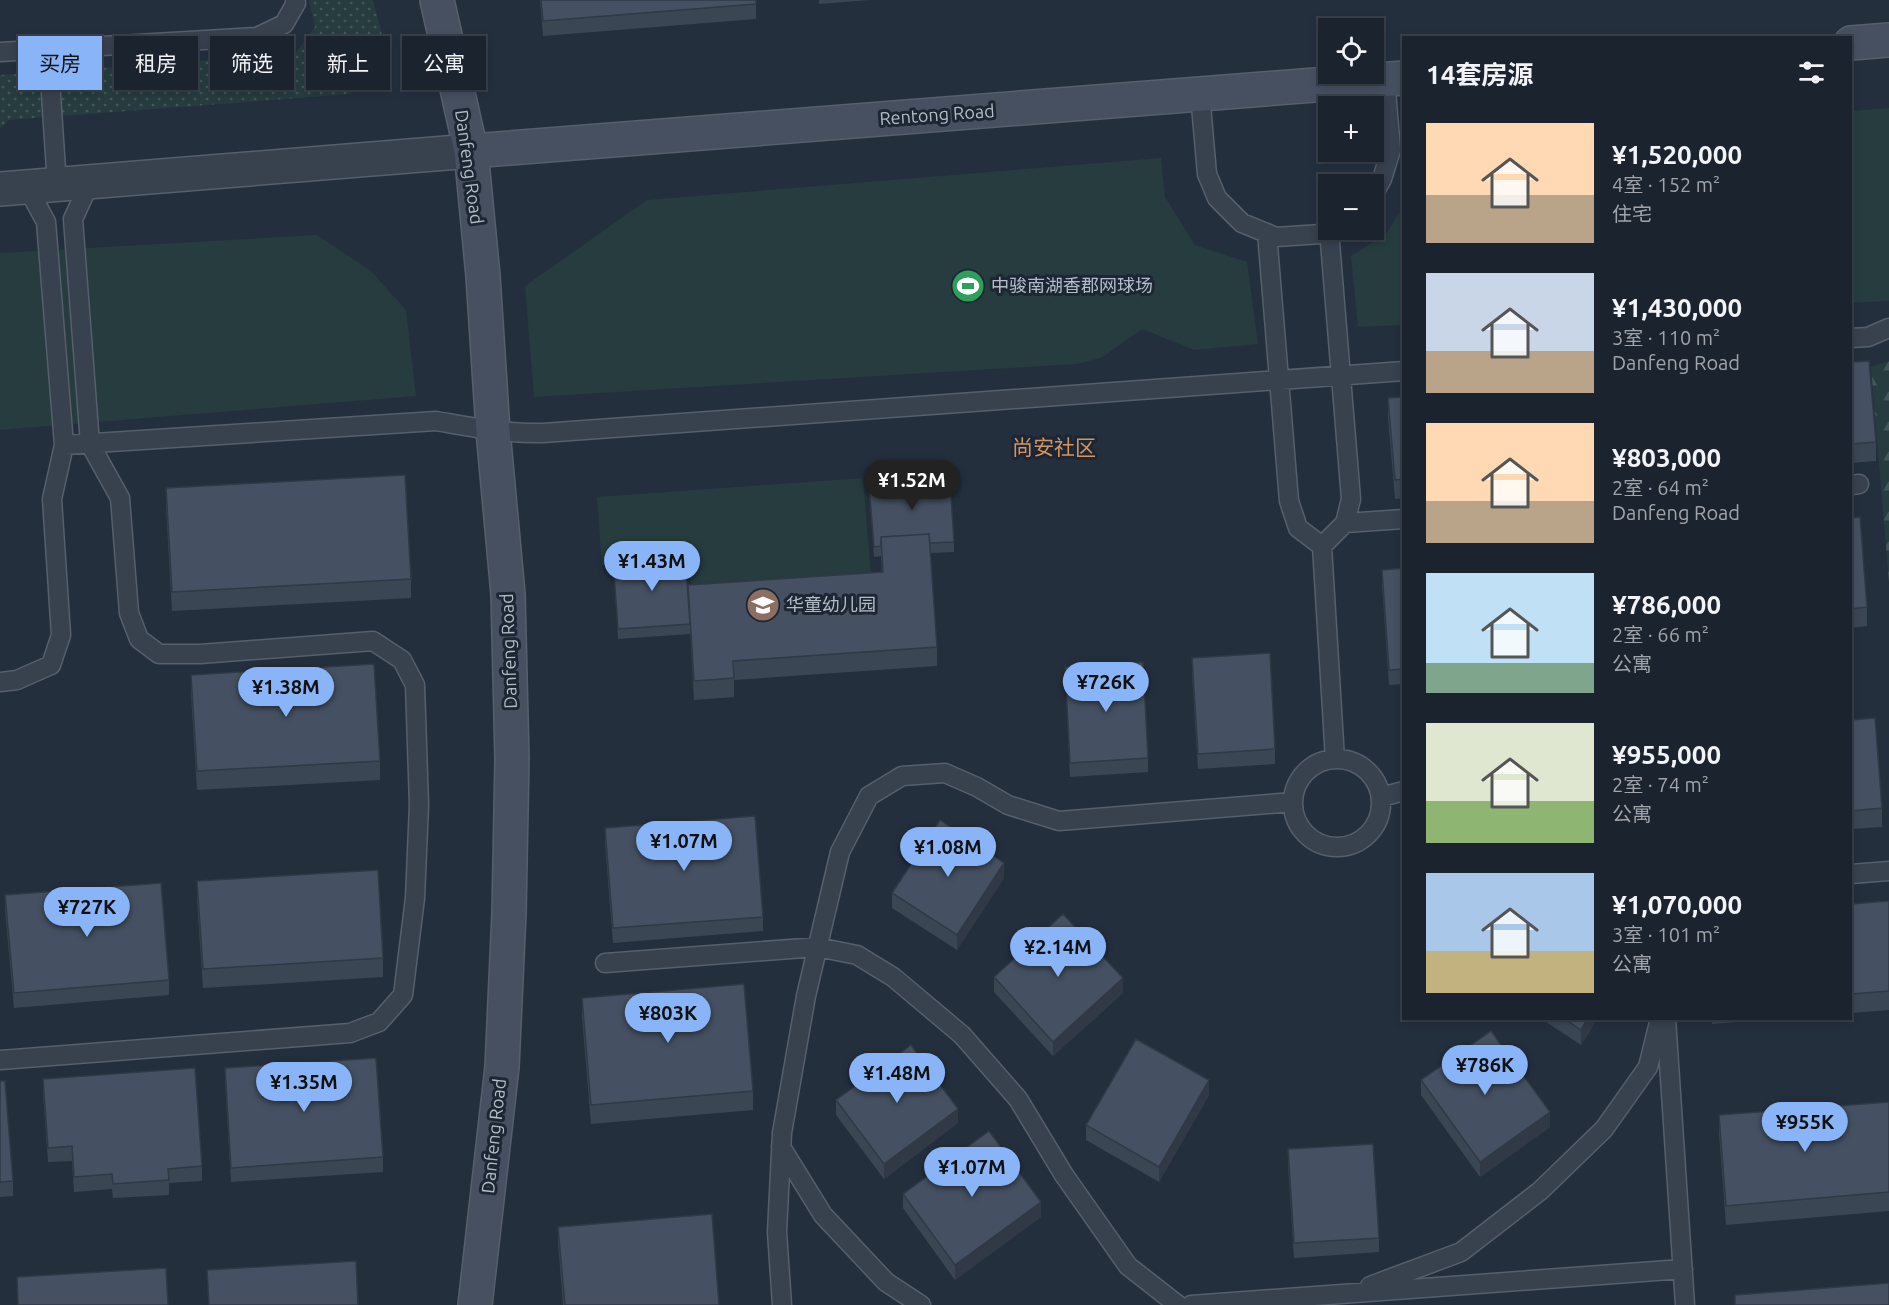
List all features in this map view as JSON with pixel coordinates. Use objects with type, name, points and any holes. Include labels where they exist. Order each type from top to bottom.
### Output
[{"type":"main road","name":"Danfeng Road","points":[[437,0],[471,151],[508,594],[512,759],[509,913],[501,1067],[475,1305]]},
{"type":"main road","points":[[1852,43],[1889,40]]},
{"type":"main road","name":"Rentong Road","points":[[471,151],[1395,79]]},
{"type":"street","points":[[28,187],[471,151]]},
{"type":"lane","points":[[102,46],[257,37],[284,24],[296,3],[295,0]]},
{"type":"lane","points":[[0,52],[18,51]]},
{"type":"lane","points":[[1384,174],[1391,150],[1395,79]]},
{"type":"lane","points":[[0,682],[17,680],[51,665],[61,635],[52,499],[64,445],[46,222],[28,187],[42,90]]},
{"type":"lane","points":[[1200,94],[1207,174],[1218,198],[1242,223],[1276,237],[1318,234]]},
{"type":"lane","points":[[0,1060],[350,1033],[380,1022],[403,995],[415,898],[419,805],[415,685],[402,660],[373,641],[200,654],[159,654],[139,639],[129,613],[120,498],[90,444],[73,219],[90,182]]},
{"type":"lane","points":[[1267,233],[1289,501],[1298,528],[1322,546]]},
{"type":"lane","points":[[1330,240],[1351,499],[1345,523],[1322,546],[1335,759]]},
{"type":"lane","points":[[1852,338],[1868,337],[1889,328]]},
{"type":"lane","points":[[64,445],[436,421],[494,431],[523,434],[543,433],[1402,370]]},
{"type":"lane","points":[[1345,523],[1402,519]]},
{"type":"lane","points":[[1335,759],[1356,763],[1368,772],[1377,784],[1381,797],[1381,812],[1371,831],[1366,837],[1353,844],[1339,848],[1324,846],[1311,839],[1301,829],[1294,816],[1293,802],[1296,788],[1303,775],[1314,765],[1335,759]]},
{"type":"lane","points":[[782,1305],[777,1232],[782,1133],[806,996],[840,852],[869,796],[902,776],[945,773],[977,787],[1008,805],[1059,821],[1293,802]]},
{"type":"lane","points":[[1381,797],[1402,792]]},
{"type":"lane","points":[[1852,874],[1889,871]]},
{"type":"lane","points":[[605,963],[817,947],[857,955],[893,977],[962,1035],[1018,1099],[1064,1175],[1128,1266],[1178,1305]]},
{"type":"lane","points":[[1352,1293],[1461,1252],[1540,1191],[1604,1129],[1648,1067],[1660,1020]]},
{"type":"lane","points":[[1666,1020],[1685,1305]]},
{"type":"lane","points":[[781,1147],[823,1215],[886,1282],[921,1305]]},
{"type":"lane","points":[[1191,1305],[1683,1269]]},
{"type":"green space","points":[[309,0],[373,0],[382,36],[308,36],[315,27]]},
{"type":"green space","points":[[306,39],[306,90],[353,90],[350,94],[8,120],[0,129],[0,75],[18,74],[18,90],[102,90],[102,68],[114,67],[114,90],[198,90],[198,61],[210,60],[210,90],[294,90],[295,54]]},
{"type":"green space","points":[[1889,108],[1889,301],[1852,303],[1852,111]]},
{"type":"green space","points":[[1161,158],[1165,197],[1195,245],[1247,262],[1258,344],[1194,350],[1142,329],[1101,358],[1076,364],[534,397],[525,286],[647,200]]},
{"type":"green space","points":[[1402,207],[1402,325],[1358,327],[1351,256],[1376,240],[1384,240],[1384,235]]},
{"type":"green space","points":[[317,235],[371,271],[406,310],[416,396],[0,430],[0,253]]},
{"type":"green space","points":[[1889,361],[1889,582],[1871,367]]},
{"type":"green space","points":[[863,478],[872,587],[692,600],[689,558],[602,565],[597,497]]},
{"type":"building","points":[[541,0],[756,0],[756,4],[543,21]]},
{"type":"building","points":[[1869,361],[1876,442],[1852,444],[1852,362]]},
{"type":"building","points":[[1402,397],[1402,479],[1395,480],[1388,398]]},
{"type":"building","points":[[405,475],[411,579],[172,592],[166,488]]},
{"type":"building","points":[[950,481],[954,542],[930,543],[929,534],[881,537],[881,546],[874,547],[869,486]]},
{"type":"building","points":[[1860,517],[1867,607],[1852,609],[1852,518]]},
{"type":"building","points":[[929,534],[937,647],[733,661],[734,678],[694,681],[688,585],[883,572],[881,537]]},
{"type":"building","points":[[685,554],[690,624],[618,629],[613,559]]},
{"type":"building","points":[[1402,568],[1402,669],[1389,670],[1382,570]]},
{"type":"building","points":[[1270,653],[1275,749],[1198,754],[1192,658]]},
{"type":"building","points":[[1143,662],[1148,758],[1070,763],[1065,667]]},
{"type":"building","points":[[374,664],[380,761],[197,771],[191,675]]},
{"type":"building","points":[[1875,718],[1882,808],[1852,811],[1852,720]]},
{"type":"building","points":[[755,816],[763,917],[613,928],[605,828]]},
{"type":"building","points":[[940,820],[1004,863],[957,935],[892,893]]},
{"type":"building","points":[[378,870],[383,958],[203,969],[197,881]]},
{"type":"building","points":[[161,883],[169,980],[14,993],[5,895]]},
{"type":"building","points":[[1889,901],[1889,991],[1852,994],[1852,904]]},
{"type":"building","points":[[1063,914],[1123,978],[1053,1042],[994,977]]},
{"type":"building","points":[[744,984],[753,1091],[591,1105],[582,998]]},
{"type":"building","points":[[1566,1020],[1587,1020],[1581,1030]]},
{"type":"building","points":[[1491,1031],[1550,1112],[1480,1162],[1421,1080]]},
{"type":"building","points":[[1136,1039],[1209,1080],[1159,1167],[1086,1125]]},
{"type":"building","points":[[911,1045],[958,1109],[884,1164],[836,1100]]},
{"type":"building","points":[[376,1058],[383,1157],[231,1168],[225,1068]]},
{"type":"building","points":[[195,1068],[202,1166],[168,1169],[169,1180],[113,1184],[112,1174],[74,1177],[72,1146],[48,1148],[43,1079]]},
{"type":"building","points":[[0,1081],[5,1081],[13,1181],[0,1182]]},
{"type":"building","points":[[1889,1102],[1889,1192],[1726,1206],[1719,1115]]},
{"type":"building","points":[[989,1131],[1041,1202],[955,1265],[903,1194]]},
{"type":"building","points":[[1373,1144],[1379,1238],[1294,1243],[1288,1149]]},
{"type":"building","points":[[712,1214],[719,1305],[565,1305],[558,1227]]},
{"type":"building","points":[[356,1261],[358,1305],[209,1305],[207,1270]]},
{"type":"building","points":[[166,1268],[168,1305],[18,1305],[17,1277]]},
{"type":"building","points":[[1889,1283],[1889,1305],[1735,1305],[1735,1295]]},
{"type":"place","name":"中骏南湖香郡网球场","points":[[968,286]]},
{"type":"place","name":"华童幼儿园","points":[[763,605]]},
{"type":"district","name":"尚安社区","points":[[1054,448]]}]
